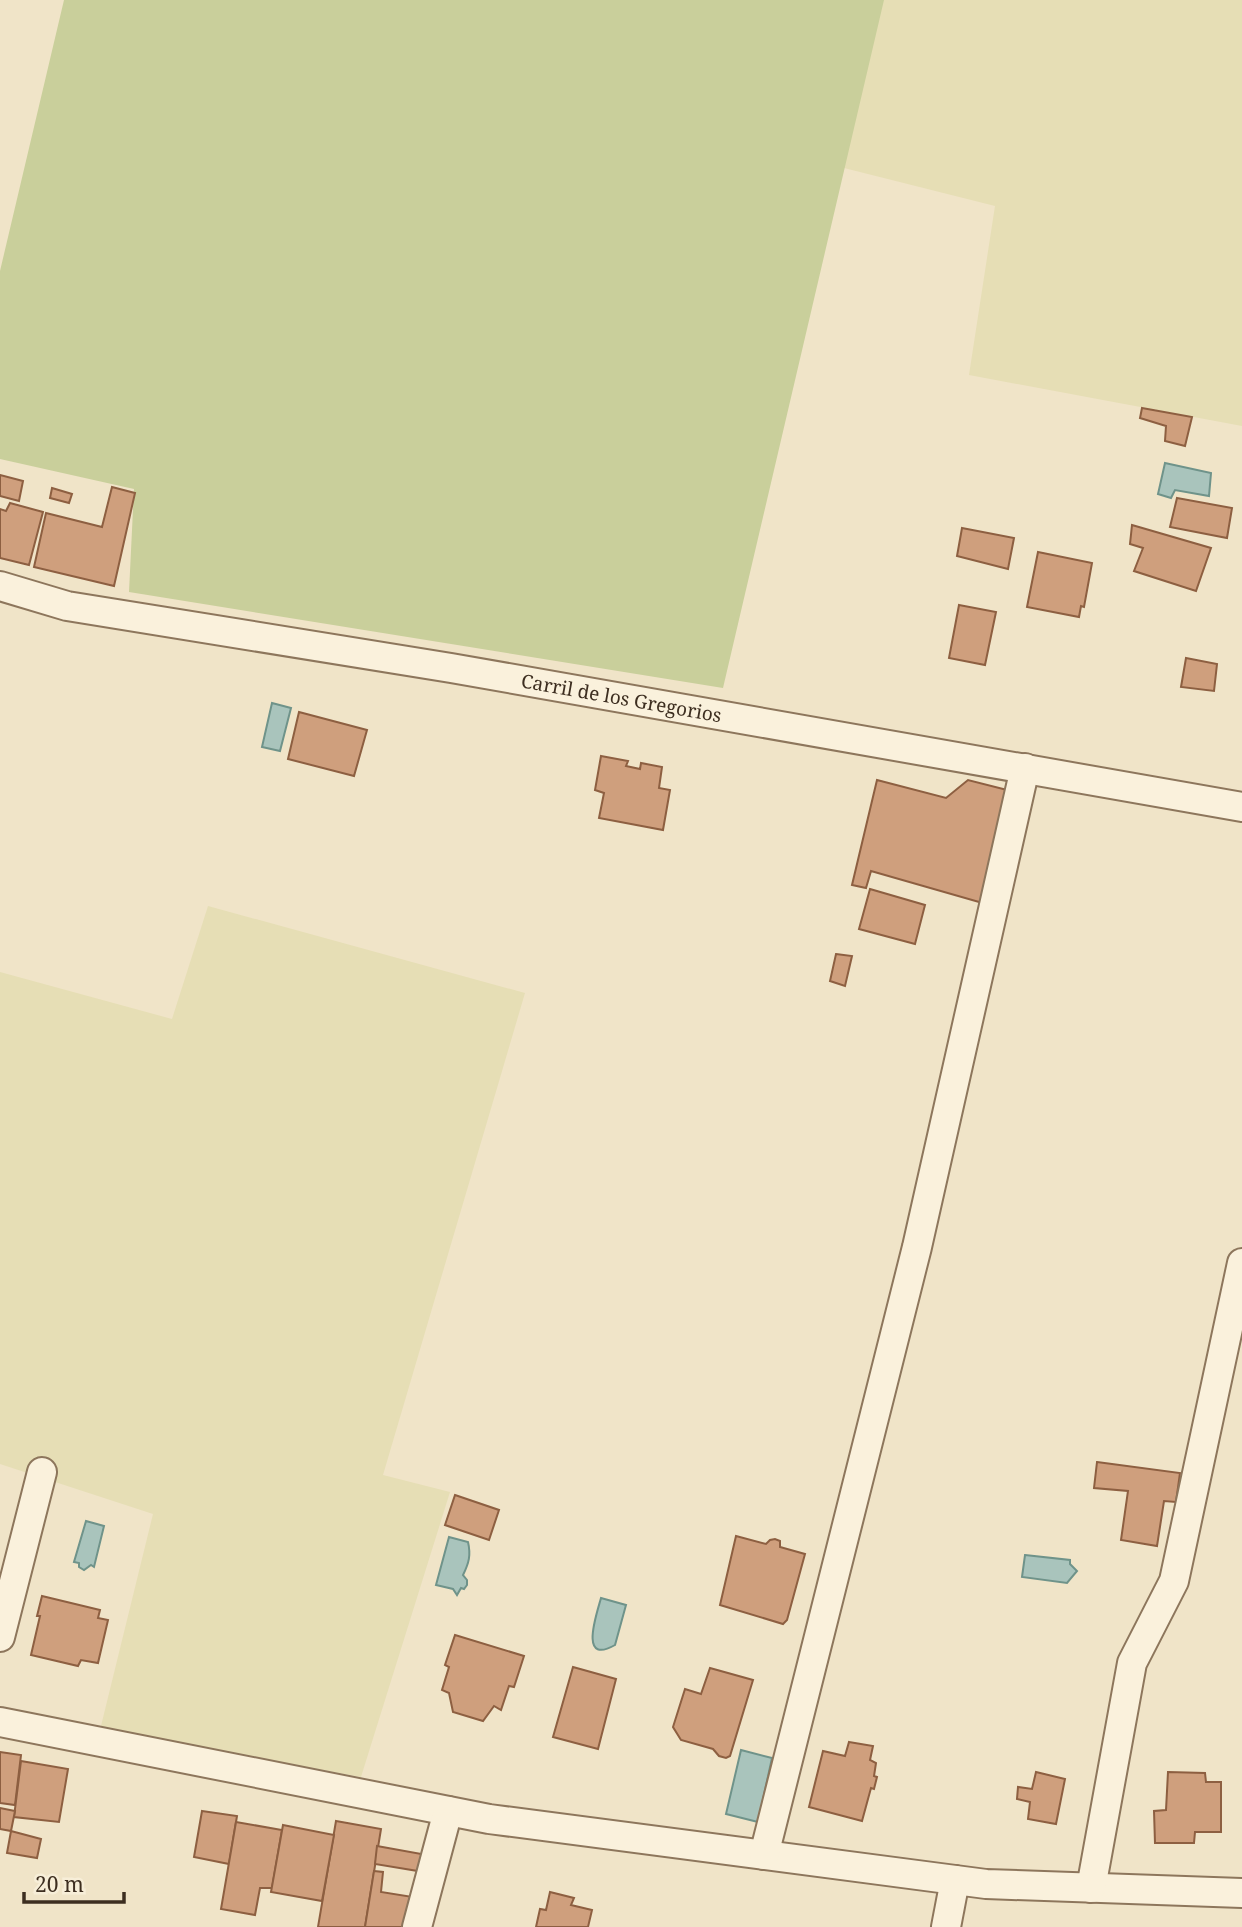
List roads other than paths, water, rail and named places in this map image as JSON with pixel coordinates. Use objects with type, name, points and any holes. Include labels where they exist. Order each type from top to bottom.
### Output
[{"type":"street","name":"Carril de los Gregorios","points":[[0,586],[67,606],[451,668],[1242,807]]},
{"type":"street","points":[[764,1855],[917,1247],[1025,768]]},
{"type":"street","points":[[1091,1888],[1132,1663],[1174,1581],[1242,1263]]},
{"type":"street","points":[[0,1637],[42,1472]]},
{"type":"street","points":[[0,1722],[503,1821],[986,1884],[1242,1893]]},
{"type":"street","points":[[417,1927],[448,1811]]},
{"type":"street","points":[[946,1927],[955,1880]]},
{"type":"water","points":[[1165,463],[1211,473],[1209,496],[1175,490],[1171,498],[1158,494]]},
{"type":"water","points":[[272,703],[291,708],[280,751],[262,747]]},
{"type":"water","points":[[86,1521],[104,1526],[94,1567],[91,1565],[84,1570],[79,1567],[79,1563],[74,1562]]},
{"type":"water","points":[[449,1537],[468,1542],[469,1547],[469,1559],[463,1575],[467,1585],[464,1589],[461,1588],[457,1595],[453,1589],[436,1585]]},
{"type":"water","points":[[1025,1555],[1070,1560],[1070,1564],[1077,1571],[1067,1583],[1022,1577]]},
{"type":"water","points":[[601,1598],[626,1605],[615,1645],[604,1650],[597,1649],[593,1643],[594,1625]]},
{"type":"water","points":[[741,1750],[772,1758],[758,1822],[726,1814]]}]
